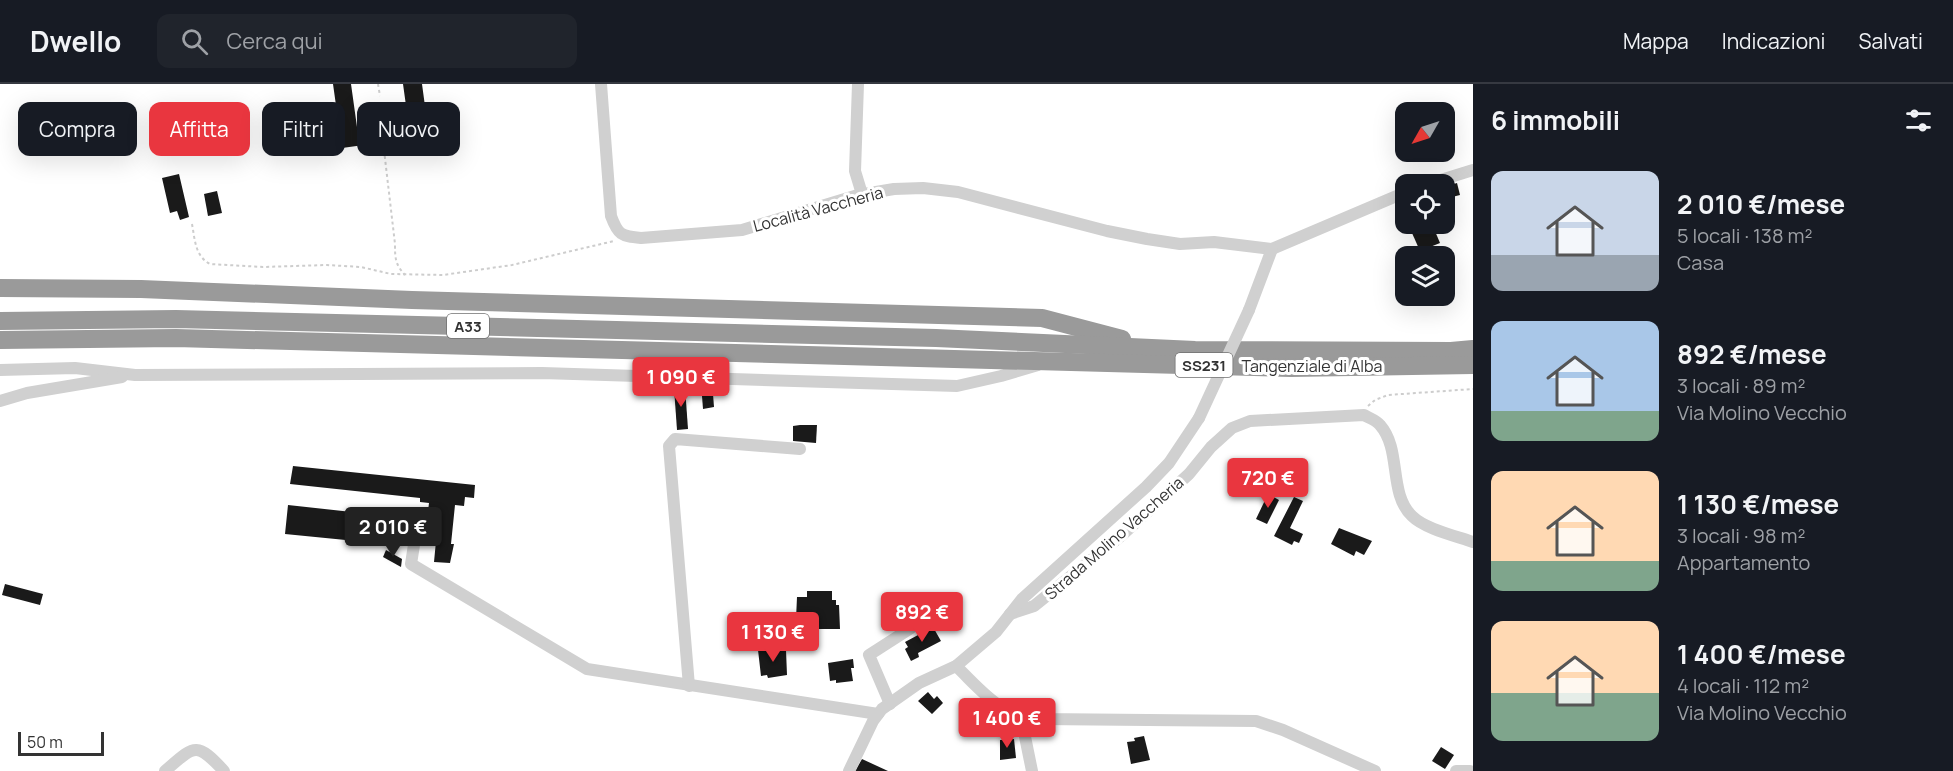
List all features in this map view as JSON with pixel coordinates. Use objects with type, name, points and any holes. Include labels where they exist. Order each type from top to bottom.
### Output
[{"type":"highway","points":[[0,288],[141,289],[412,300],[1042,318],[1119,339],[1195,350]]},
{"type":"highway","name":"A33","points":[[0,321],[176,319],[936,348]]},
{"type":"highway","name":"A33","points":[[0,340],[176,338],[936,348]]},
{"type":"highway","name":"SS231","points":[[936,348],[1451,351],[1473,349]]},
{"type":"highway","name":"Tangenziale di Alba","points":[[936,348],[1053,360],[1291,368],[1473,365]]},
{"type":"street","points":[[601,84],[611,216],[616,230],[625,236]]},
{"type":"street","points":[[858,84],[855,171],[862,194]]},
{"type":"street","points":[[1455,176],[1473,170]]},
{"type":"street","name":"Località Vaccheria","points":[[625,236],[641,238],[742,230],[862,194],[913,188],[958,192],[1107,231],[1147,239],[1180,243],[1214,242],[1272,249]]},
{"type":"street","points":[[1272,249],[1395,197]]},
{"type":"street","name":"Strada Molino Vaccheria","points":[[1010,614],[1022,599],[1146,487],[1169,463],[1198,418],[1249,310],[1272,249]]},
{"type":"street","points":[[0,370],[75,368],[135,375],[542,373],[957,386],[1001,376],[1053,360]]},
{"type":"street","points":[[0,401],[27,393],[135,375]]},
{"type":"street","points":[[1364,415],[1378,423],[1389,440],[1402,500],[1413,516],[1429,526],[1473,542]]},
{"type":"street","name":"Strada Molino Vaccheria","points":[[1010,614],[1034,606],[1122,535],[1189,474],[1211,447],[1232,428],[1250,421],[1364,415]]},
{"type":"street","points":[[689,686],[669,446],[675,439],[800,449]]},
{"type":"street","points":[[416,532],[411,564],[587,669],[878,714]]},
{"type":"street","points":[[849,771],[878,714],[919,683],[956,666],[996,632],[1010,614]]},
{"type":"street","points":[[890,704],[869,655],[911,628]]},
{"type":"street","points":[[956,666],[997,705],[1021,717],[1256,721],[1375,771]]},
{"type":"street","points":[[1021,717],[1032,771]]},
{"type":"street","points":[[165,771],[187,752],[200,750],[209,754],[224,771]]},
{"type":"street","points":[[1456,771],[1470,771]]},
{"type":"path","points":[[378,84],[380,96]]},
{"type":"path","points":[[385,156],[396,265],[405,275]]},
{"type":"path","points":[[192,224],[198,254],[210,264],[263,267],[350,266],[405,275],[443,275],[475,271],[610,243],[625,236]]},
{"type":"path","points":[[1364,415],[1368,406],[1375,400],[1388,395],[1473,389]]},
{"type":"building","points":[[333,84],[351,84],[357,127],[357,146],[345,148],[345,102],[336,102]]},
{"type":"building","points":[[403,84],[422,84],[424,102],[406,102]]},
{"type":"building","points":[[179,174],[189,217],[180,220],[177,211],[170,213],[162,178]]},
{"type":"building","points":[[1457,183],[1460,195],[1455,196],[1455,184]]},
{"type":"building","points":[[217,191],[222,213],[208,216],[204,194]]},
{"type":"building","points":[[1412,234],[1436,234],[1440,243],[1432,246],[1418,246]]},
{"type":"building","points":[[685,387],[688,429],[677,430],[674,388]]},
{"type":"building","points":[[713,394],[714,407],[703,409],[702,396]]},
{"type":"building","points":[[817,425],[816,443],[793,441],[793,426]]},
{"type":"building","points":[[293,466],[475,485],[474,498],[465,497],[464,506],[455,505],[451,544],[454,544],[450,563],[434,562],[438,520],[427,519],[429,503],[420,502],[420,498],[290,484]]},
{"type":"building","points":[[1268,494],[1279,500],[1267,524],[1256,519]]},
{"type":"building","points":[[1294,497],[1303,501],[1290,528],[1303,534],[1299,543],[1294,541],[1292,545],[1274,536]]},
{"type":"building","points":[[288,505],[361,513],[362,510],[378,512],[376,543],[285,534]]},
{"type":"building","points":[[1339,528],[1372,541],[1364,555],[1356,551],[1354,556],[1331,544]]},
{"type":"building","points":[[386,550],[402,559],[401,567],[383,557]]},
{"type":"building","points":[[5,584],[43,594],[40,605],[2,595]]},
{"type":"building","points":[[807,591],[832,591],[832,600],[836,600],[836,605],[839,605],[840,629],[808,629],[808,623],[802,623],[803,619],[796,619],[797,597],[807,597]]},
{"type":"building","points":[[933,627],[941,641],[918,653],[919,657],[911,661],[905,649],[908,647],[905,642]]},
{"type":"building","points":[[776,648],[777,651],[786,650],[787,675],[768,678],[767,675],[761,676],[758,650]]},
{"type":"building","points":[[853,659],[854,668],[851,668],[853,681],[836,683],[836,680],[830,681],[828,663]]},
{"type":"building","points":[[928,692],[934,699],[937,696],[943,703],[932,714],[918,701]]},
{"type":"building","points":[[1144,736],[1150,760],[1131,764],[1127,742]]},
{"type":"building","points":[[1014,739],[1016,758],[1000,760],[1000,740]]},
{"type":"building","points":[[1441,747],[1454,755],[1445,769],[1432,761]]},
{"type":"building","points":[[862,759],[888,771],[855,771]]}]
